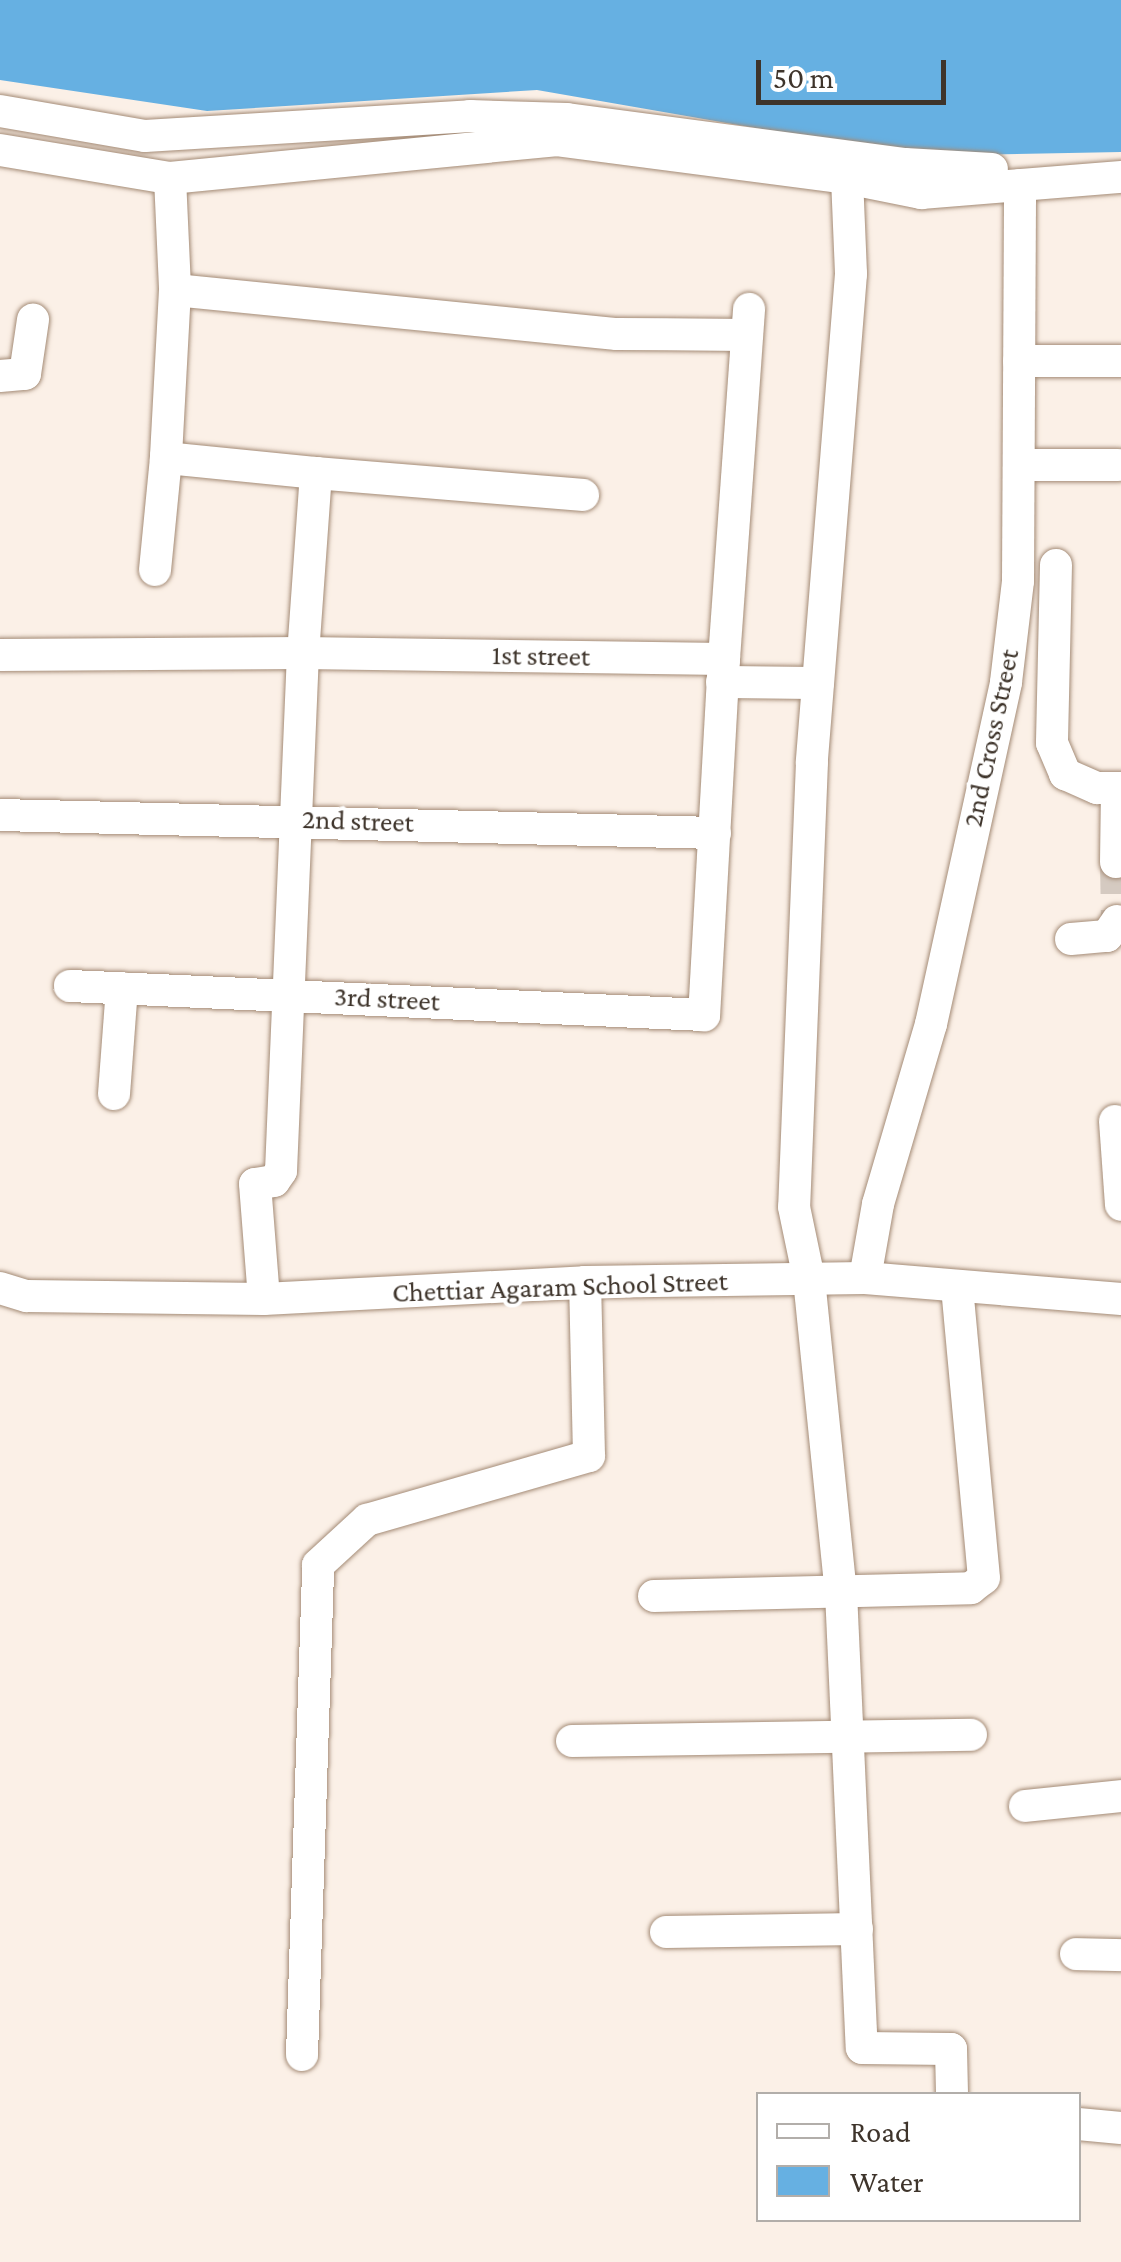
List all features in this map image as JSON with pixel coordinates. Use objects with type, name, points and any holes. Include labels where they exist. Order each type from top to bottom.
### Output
[{"type":"street","points":[[0,112],[145,136],[470,116],[567,119],[970,170],[1121,162]]},
{"type":"street","points":[[0,150],[170,178],[556,140],[847,178],[920,193],[1121,177]]},
{"type":"street","points":[[155,570],[166,458],[174,290],[170,178]]},
{"type":"street","points":[[847,178],[850,274],[844,394],[818,683],[794,1207],[809,1279],[841,1592],[862,2048],[951,2049],[952,2092]]},
{"type":"street","name":"2nd Cross Street","points":[[864,1278],[878,1204],[931,1024],[1006,682],[1018,581],[1020,185]]},
{"type":"street","points":[[174,290],[617,334],[748,322],[715,833]]},
{"type":"street","points":[[0,376],[25,374],[33,320]]},
{"type":"street","points":[[1019,362],[1121,362]]},
{"type":"street","points":[[166,458],[583,495]]},
{"type":"street","points":[[1019,464],[1118,465]]},
{"type":"street","points":[[264,1299],[254,1184],[274,1181],[280,1171],[302,653],[316,473]]},
{"type":"street","points":[[1056,565],[1052,743],[1065,774],[1097,788],[1119,788],[1116,862]]},
{"type":"street","name":"1st street","points":[[0,655],[302,653],[723,670],[818,683]]},
{"type":"street","points":[[1006,682],[1052,706]]},
{"type":"street","name":"2nd street","points":[[0,815],[296,819],[715,833]]},
{"type":"street","name":"3rd street","points":[[70,986],[704,1016],[715,833]]},
{"type":"street","points":[[1072,939],[1107,936],[1116,921]]},
{"type":"street","points":[[114,1094],[122,988]]},
{"type":"street","points":[[1114,1121],[1121,1205]]},
{"type":"street","name":"Chettiar Agaram School Street","points":[[0,1288],[27,1296],[264,1299],[585,1282],[864,1278],[1121,1299]]},
{"type":"street","points":[[302,2054],[318,1564],[367,1520],[589,1456],[585,1282]]},
{"type":"street","points":[[654,1596],[971,1588],[984,1578],[957,1287]]},
{"type":"street","points":[[572,1741],[971,1735]]},
{"type":"street","points":[[1025,1806],[1121,1796]]},
{"type":"street","points":[[666,1932],[857,1928]]},
{"type":"street","points":[[1076,1954],[1121,1955]]},
{"type":"street","points":[[1081,2124],[1121,2128]]},
{"type":"water","points":[[0,0],[1121,0],[1121,152],[916,156],[537,90],[207,111],[0,80]]},
{"type":"tunnel","points":[[1116,862],[1117,921]]}]
